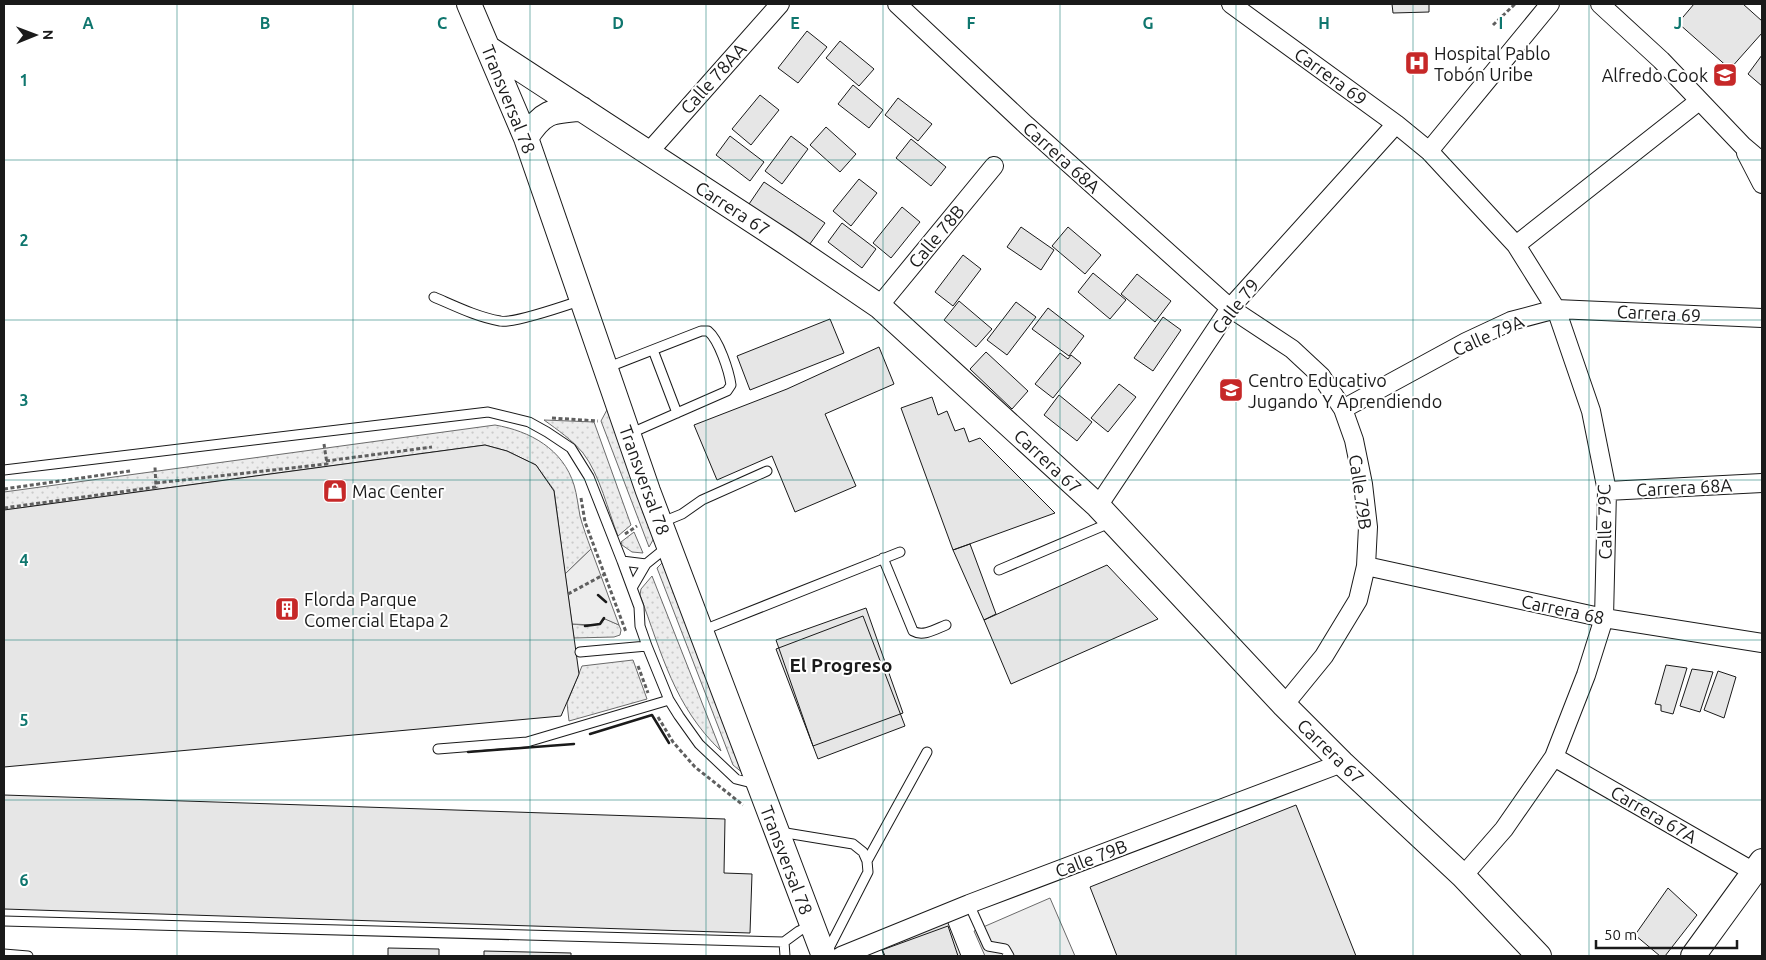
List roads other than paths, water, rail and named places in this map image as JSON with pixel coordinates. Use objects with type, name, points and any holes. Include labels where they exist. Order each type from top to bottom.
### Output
[{"type":"main road","name":"Transversal 78","points":[[469,4],[526,138],[660,523],[824,956]]},
{"type":"main road","name":"Carrera 67","points":[[488,48],[785,242],[879,306],[1105,514],[1284,705],[1342,763],[1463,876],[1540,956]]},
{"type":"main road","points":[[526,138],[535,124],[551,113],[582,109]]},
{"type":"main road","points":[[1693,956],[1758,867]]},
{"type":"street","name":"Calle 78AA","points":[[648,153],[780,4]]},
{"type":"street","name":"Carrera 68A","points":[[897,4],[1026,125],[1230,308]]},
{"type":"street","name":"Carrera 69","points":[[1231,4],[1396,124],[1429,151]]},
{"type":"street","points":[[1429,151],[1550,4]]},
{"type":"street","points":[[1600,4],[1661,60],[1698,101],[1743,146],[1762,162]]},
{"type":"street","points":[[1516,245],[1698,101]]},
{"type":"street","name":"Calle 79","points":[[1105,514],[1230,308],[1396,124]]},
{"type":"street","points":[[1743,146],[1762,184]]},
{"type":"street","name":"Calle 79C","points":[[1429,151],[1516,245],[1556,309],[1591,411],[1607,491],[1604,618],[1586,676],[1554,756],[1504,829],[1463,876]]},
{"type":"street","name":"Calle 78B","points":[[879,306],[994,166]]},
{"type":"street","name":"Calle 79B","points":[[1230,308],[1292,348],[1321,376],[1343,409],[1354,440],[1363,484],[1368,527],[1366,566],[1358,600],[1324,656],[1284,705]]},
{"type":"street","name":"Carrera 69","points":[[1556,309],[1762,318]]},
{"type":"street","name":"Calle 79A","points":[[1343,409],[1475,338],[1511,321],[1556,309]]},
{"type":"street","name":"Carrera 68A","points":[[1607,491],[1762,482]]},
{"type":"street","name":"Carrera 68","points":[[1366,566],[1604,618],[1762,643]]},
{"type":"street","name":"Carrera 67A","points":[[1554,756],[1758,867]]},
{"type":"street","name":"Calle 79B","points":[[841,956],[969,904],[1342,763]]},
{"type":"lane","points":[[434,297],[501,322],[560,308],[582,300]]},
{"type":"lane","points":[[606,368],[701,331],[708,331],[714,335],[730,376],[731,385],[727,391],[628,434]]},
{"type":"lane","points":[[653,350],[677,413]]},
{"type":"lane","points":[[4,470],[488,412],[529,422],[571,448],[588,477],[639,607],[640,626],[669,700],[698,744],[736,779],[759,784]]},
{"type":"lane","points":[[660,523],[682,514],[702,500],[767,471]]},
{"type":"lane","points":[[999,570],[1105,514]]},
{"type":"lane","points":[[632,588],[646,564],[669,546]]},
{"type":"lane","points":[[701,631],[900,552]]},
{"type":"lane","points":[[883,558],[914,631],[922,634],[946,625]]},
{"type":"lane","points":[[622,561],[646,564]]},
{"type":"lane","points":[[580,652],[647,646]]},
{"type":"lane","points":[[438,749],[527,742],[669,700]]},
{"type":"lane","points":[[867,861],[927,752]]},
{"type":"lane","points":[[776,831],[853,844],[863,852],[867,861],[868,872],[824,956]]},
{"type":"lane","points":[[969,904],[988,946],[1005,948],[1009,956]]},
{"type":"lane","points":[[4,921],[784,942],[799,931],[812,925]]},
{"type":"lane","points":[[784,942],[784,956]]},
{"type":"lane","points":[[4,954],[28,956]]},
{"type":"place","name":"Hospital Pablo Tobón Uribe","points":[[1417,63]]},
{"type":"place","name":"Alfredo Cook","points":[[1725,75]]},
{"type":"place","name":"Centro Educativo Jugando Y Aprendiendo","points":[[1231,390]]},
{"type":"place","name":"Mac Center","points":[[335,491]]},
{"type":"place","name":"Florda Parque Comercial Etapa 2","points":[[287,609]]},
{"type":"district","name":"El Progreso","points":[[841,665]]}]
